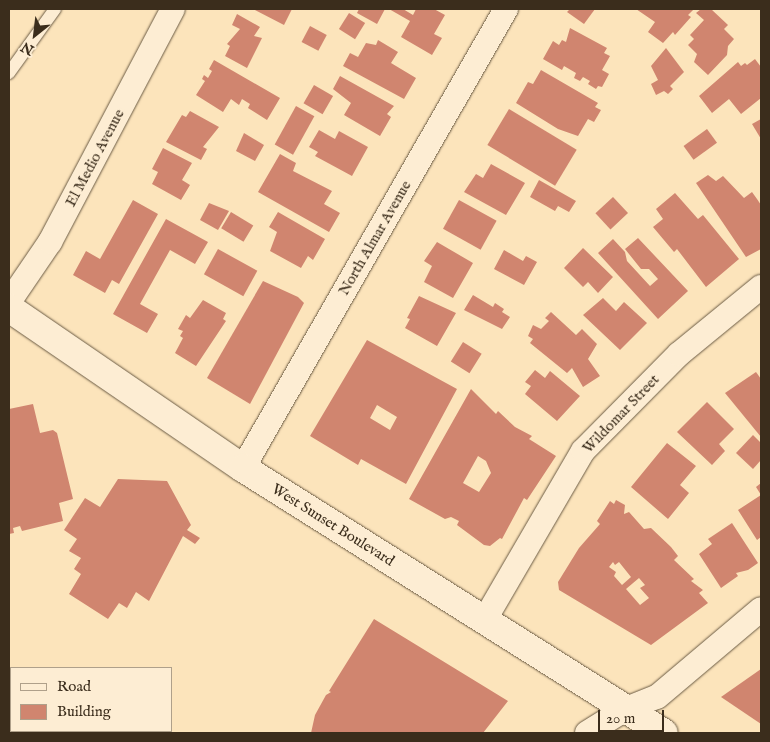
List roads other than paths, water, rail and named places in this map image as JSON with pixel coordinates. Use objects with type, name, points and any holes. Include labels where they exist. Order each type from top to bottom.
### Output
[{"type":"main road","name":"West Sunset Boulevard","points":[[9,308],[243,468],[624,710],[664,733]]},
{"type":"street","name":"El Medio Avenue","points":[[9,302],[50,242],[173,9]]},
{"type":"street","name":"North Almar Avenue","points":[[243,468],[506,9]]},
{"type":"street","name":"Wildomar Street","points":[[484,621],[583,452],[680,354],[761,287]]},
{"type":"street","points":[[586,733],[624,710],[657,696],[761,610]]},
{"type":"lane","points":[[9,73],[55,9]]}]
